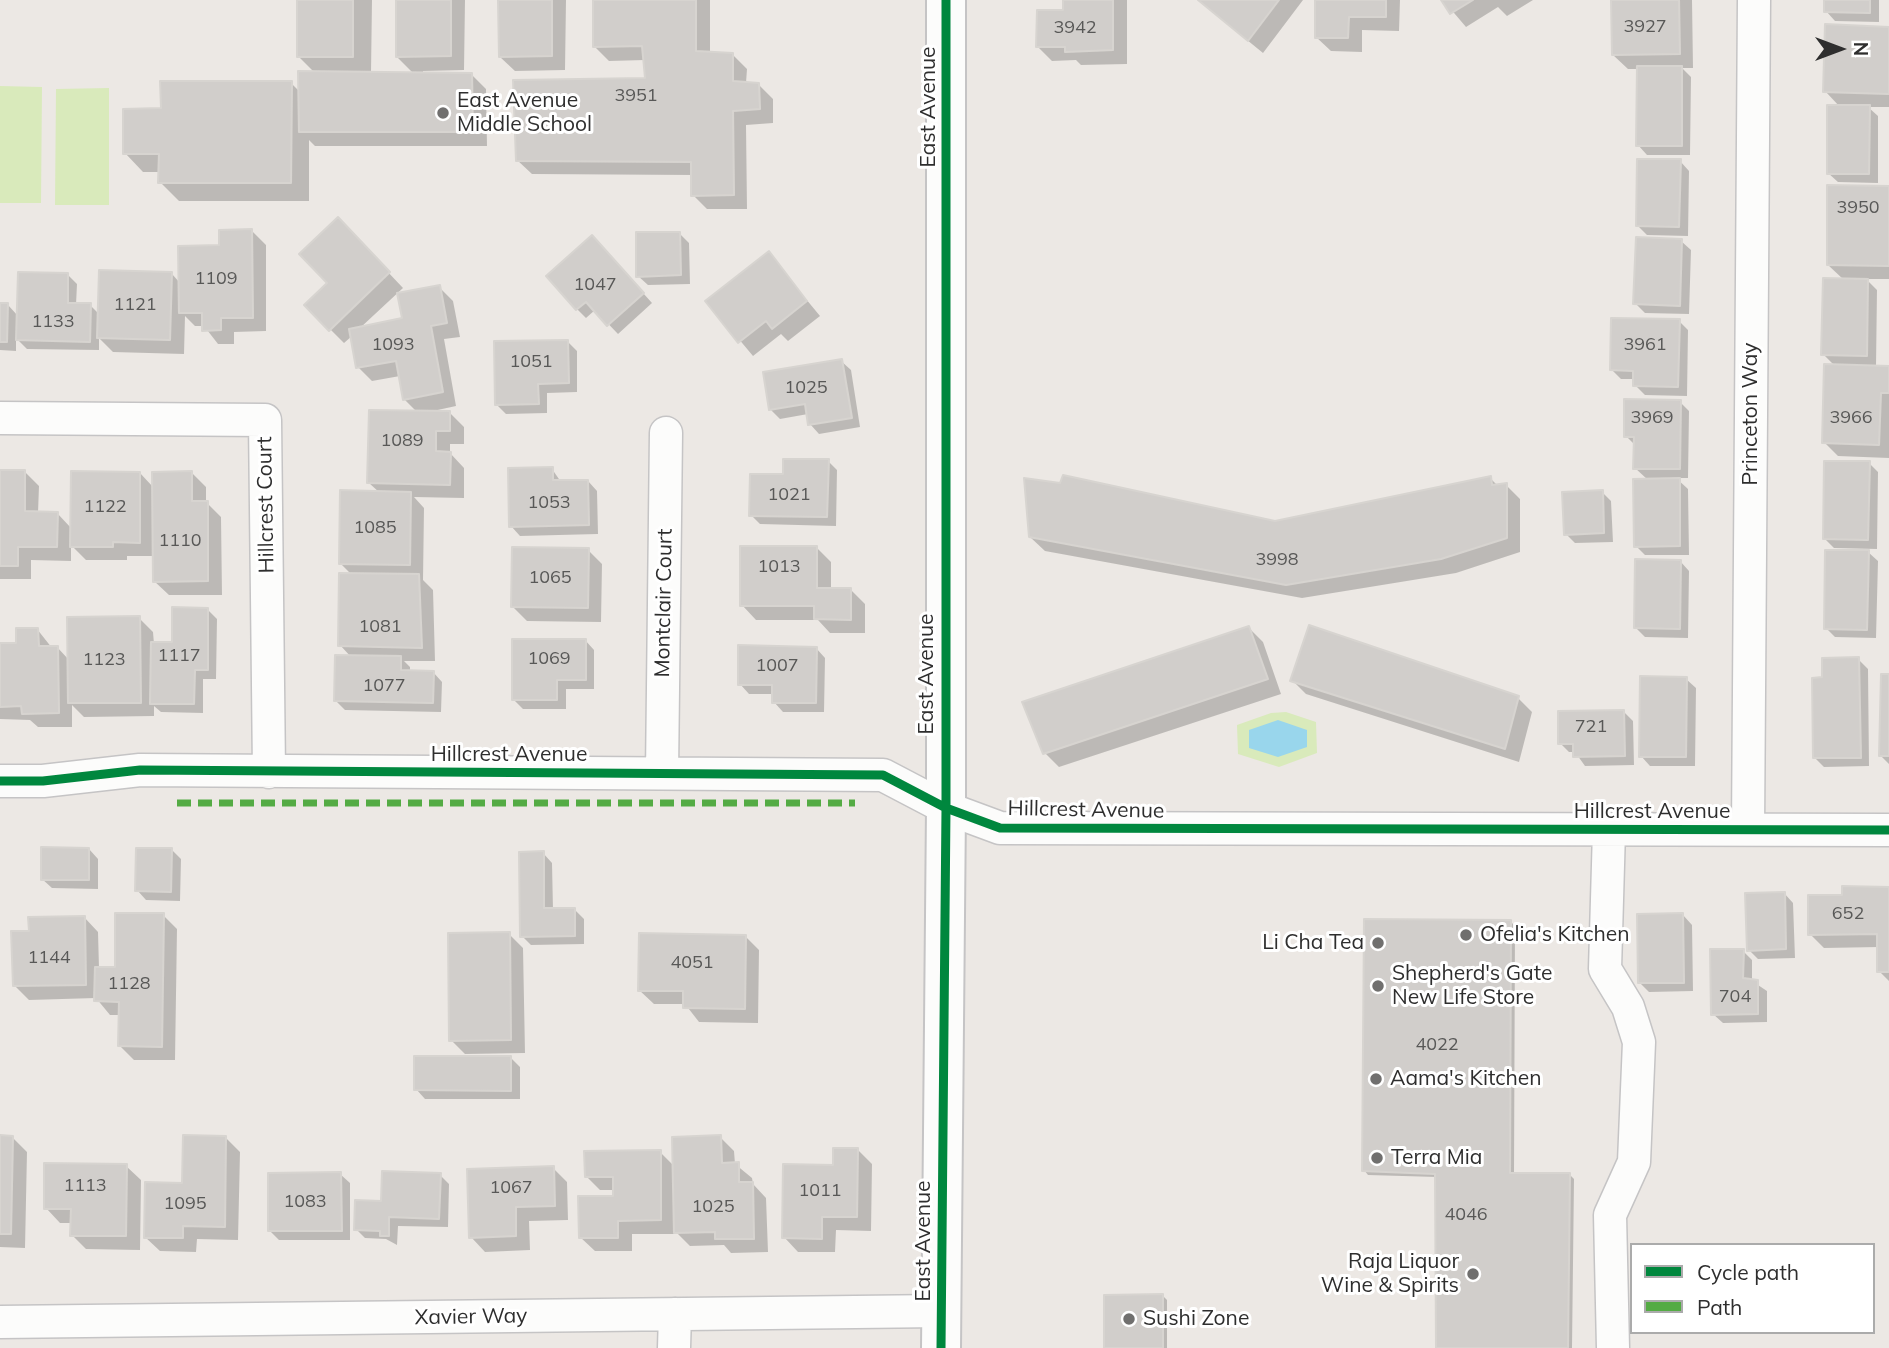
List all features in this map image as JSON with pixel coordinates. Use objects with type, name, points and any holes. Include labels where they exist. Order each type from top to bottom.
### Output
[{"type":"main road","name":"East Avenue","points":[[941,1330],[946,808],[946,0]]},
{"type":"street","name":"Princeton Way","points":[[1748,829],[1754,0]]},
{"type":"street","name":"Hillcrest Court","points":[[0,418],[265,420],[269,772]]},
{"type":"street","name":"Montclair Court","points":[[663,773],[666,433]]},
{"type":"street","name":"Hillcrest Avenue","points":[[0,780],[43,781],[140,770],[883,775],[946,808],[1000,828],[1889,830]]},
{"type":"street","points":[[1609,830],[1605,969],[1628,1007],[1639,1042],[1634,1162],[1610,1215],[1613,1348]]},
{"type":"street","points":[[674,1348],[675,1314]]},
{"type":"street","name":"Xavier Way","points":[[0,1321],[74,1335],[675,1314],[941,1330]]},
{"type":"green space","points":[[0,86],[42,87],[41,203],[0,203]]},
{"type":"green space","points":[[109,88],[109,205],[55,205],[56,89]]},
{"type":"green space","points":[[1286,712],[1316,722],[1317,753],[1279,767],[1238,754],[1237,725],[1271,713]]},
{"type":"water","points":[[1278,720],[1307,730],[1307,747],[1278,757],[1249,748],[1249,730]]},
{"type":"building","points":[[297,0],[353,0],[353,57],[297,57]]},
{"type":"building","points":[[396,0],[451,0],[451,56],[396,57]]},
{"type":"building","points":[[498,0],[552,0],[552,56],[499,57]]},
{"type":"building","points":[[593,0],[696,0],[696,51],[733,53],[733,81],[759,83],[760,109],[733,111],[734,195],[691,196],[691,162],[516,161],[513,80],[645,78],[642,46],[593,47]]},
{"type":"building","points":[[1063,0],[1113,0],[1113,50],[1065,52],[1065,47],[1036,47],[1037,10],[1063,10]]},
{"type":"building","points":[[1198,0],[1279,0],[1248,41]]},
{"type":"building","points":[[1315,0],[1386,0],[1386,17],[1349,17],[1348,38],[1315,38]]},
{"type":"building","points":[[1441,0],[1473,0],[1450,14]]},
{"type":"building","points":[[1611,0],[1679,0],[1680,54],[1612,55]]},
{"type":"building","points":[[1824,0],[1870,0],[1870,13],[1824,12]]},
{"type":"building","points":[[1825,24],[1889,27],[1889,94],[1823,92]]},
{"type":"building","points":[[1637,66],[1682,66],[1682,146],[1636,146]]},
{"type":"building","points":[[298,71],[472,73],[473,132],[299,132]]},
{"type":"building","points":[[160,81],[292,81],[291,183],[158,183],[159,154],[123,154],[123,109],[161,108]]},
{"type":"building","points":[[1827,105],[1870,105],[1869,174],[1827,174]]},
{"type":"building","points":[[1637,159],[1681,159],[1679,227],[1636,226]]},
{"type":"building","points":[[1827,185],[1889,186],[1889,266],[1827,265]]},
{"type":"building","points":[[338,217],[390,272],[329,331],[304,305],[327,283],[299,254]]},
{"type":"building","points":[[252,229],[253,318],[221,318],[221,330],[202,331],[202,313],[179,313],[178,246],[219,245],[219,230]]},
{"type":"building","points":[[636,232],[680,232],[681,275],[636,277]]},
{"type":"building","points":[[592,235],[644,293],[607,326],[586,302],[576,310],[546,276]]},
{"type":"building","points":[[1636,237],[1682,239],[1680,306],[1633,304]]},
{"type":"building","points":[[769,251],[807,301],[772,329],[766,321],[738,343],[705,301]]},
{"type":"building","points":[[99,270],[172,272],[170,340],[97,338]]},
{"type":"building","points":[[18,272],[68,273],[68,303],[91,303],[90,342],[16,340]]},
{"type":"building","points":[[1823,278],[1868,279],[1867,356],[1821,355]]},
{"type":"building","points":[[440,285],[447,323],[431,326],[443,392],[403,400],[396,361],[356,368],[349,329],[402,318],[397,293]]},
{"type":"building","points":[[0,303],[8,303],[7,342],[0,342]]},
{"type":"building","points":[[1611,318],[1680,319],[1678,387],[1633,386],[1633,371],[1610,370]]},
{"type":"building","points":[[568,340],[569,383],[538,384],[539,404],[495,405],[494,341]]},
{"type":"building","points":[[842,359],[852,418],[808,425],[805,404],[769,410],[763,372]]},
{"type":"building","points":[[1824,364],[1889,366],[1889,393],[1881,393],[1879,445],[1822,443]]},
{"type":"building","points":[[1624,399],[1681,400],[1680,469],[1633,469],[1634,437],[1624,437]]},
{"type":"building","points":[[369,410],[450,411],[450,431],[436,431],[436,451],[451,452],[450,485],[367,483]]},
{"type":"building","points":[[783,459],[829,459],[827,517],[749,516],[750,474],[783,474]]},
{"type":"building","points":[[1824,461],[1870,461],[1868,540],[1823,539]]},
{"type":"building","points":[[553,467],[553,480],[588,480],[589,525],[509,527],[508,468]]},
{"type":"building","points":[[0,470],[25,470],[25,511],[58,512],[57,547],[18,547],[18,566],[0,566]]},
{"type":"building","points":[[71,471],[140,472],[140,543],[113,542],[113,547],[70,547]]},
{"type":"building","points":[[192,471],[192,501],[208,501],[208,581],[153,582],[152,472]]},
{"type":"building","points":[[1063,475],[1275,521],[1491,476],[1492,485],[1507,483],[1507,538],[1441,559],[1286,585],[1029,537],[1024,478],[1060,483]]},
{"type":"building","points":[[1680,478],[1680,546],[1634,547],[1633,479]]},
{"type":"building","points":[[340,490],[411,492],[410,565],[339,564]]},
{"type":"building","points":[[1603,490],[1604,533],[1564,535],[1562,492]]},
{"type":"building","points":[[740,546],[817,546],[817,588],[851,588],[851,620],[814,619],[814,606],[740,606]]},
{"type":"building","points":[[512,547],[589,548],[588,608],[511,607]]},
{"type":"building","points":[[1825,550],[1869,550],[1867,630],[1824,629]]},
{"type":"building","points":[[1635,559],[1681,560],[1680,629],[1634,628]]},
{"type":"building","points":[[339,573],[419,574],[422,648],[338,646]]},
{"type":"building","points":[[172,607],[208,608],[208,670],[195,670],[194,704],[150,704],[151,642],[172,642]]},
{"type":"building","points":[[140,616],[141,703],[68,703],[67,617]]},
{"type":"building","points":[[1309,625],[1519,696],[1505,749],[1290,681]]},
{"type":"building","points":[[1249,626],[1268,679],[1043,754],[1022,702]]},
{"type":"building","points":[[16,628],[38,628],[39,646],[58,646],[59,713],[22,714],[21,706],[0,707],[0,643],[16,643]]},
{"type":"building","points":[[512,639],[586,639],[586,680],[557,680],[557,700],[512,700]]},
{"type":"building","points":[[738,645],[817,647],[816,703],[772,703],[772,685],[738,685]]},
{"type":"building","points":[[335,655],[401,656],[401,670],[434,671],[433,703],[334,701]]},
{"type":"building","points":[[1859,657],[1861,758],[1813,758],[1812,678],[1822,677],[1822,658]]},
{"type":"building","points":[[1881,674],[1889,674],[1889,756],[1879,756]]},
{"type":"building","points":[[1640,676],[1687,677],[1686,757],[1639,757]]},
{"type":"building","points":[[1624,710],[1625,756],[1573,757],[1573,744],[1558,744],[1558,711]]},
{"type":"building","points":[[41,847],[89,848],[89,880],[41,880]]},
{"type":"building","points":[[136,848],[172,848],[171,892],[135,891]]},
{"type":"building","points":[[544,851],[544,908],[575,908],[575,936],[520,937],[519,852]]},
{"type":"building","points":[[1842,886],[1889,887],[1889,972],[1877,972],[1877,934],[1808,935],[1808,895],[1842,895]]},
{"type":"building","points":[[1785,892],[1786,949],[1747,951],[1745,893]]},
{"type":"building","points":[[115,913],[164,913],[162,1047],[118,1046],[119,1002],[94,1001],[95,967],[115,967]]},
{"type":"building","points":[[1683,913],[1684,983],[1638,983],[1637,914]]},
{"type":"building","points":[[85,916],[86,985],[13,986],[11,931],[29,931],[28,917]]},
{"type":"building","points":[[1364,919],[1511,920],[1510,1173],[1570,1173],[1568,1348],[1436,1348],[1435,1174],[1362,1171]]},
{"type":"building","points":[[510,932],[511,1040],[449,1041],[448,933]]},
{"type":"building","points":[[639,933],[746,935],[745,1009],[683,1008],[683,991],[638,991]]},
{"type":"building","points":[[1710,949],[1744,949],[1743,978],[1758,980],[1758,1014],[1711,1015]]},
{"type":"building","points":[[414,1056],[511,1056],[511,1091],[414,1090]]},
{"type":"building","points":[[0,1135],[13,1136],[11,1234],[0,1234]]},
{"type":"building","points":[[183,1135],[226,1136],[225,1227],[183,1226],[183,1238],[144,1238],[145,1182],[182,1183]]},
{"type":"building","points":[[721,1135],[722,1163],[739,1162],[739,1182],[753,1182],[754,1239],[715,1239],[715,1232],[674,1233],[672,1137]]},
{"type":"building","points":[[833,1148],[858,1148],[857,1217],[822,1217],[822,1239],[782,1238],[783,1164],[833,1165]]},
{"type":"building","points":[[661,1150],[661,1220],[618,1221],[618,1238],[579,1238],[578,1196],[613,1196],[613,1177],[585,1177],[584,1151]]},
{"type":"building","points":[[44,1163],[127,1164],[126,1236],[70,1236],[71,1209],[44,1209]]},
{"type":"building","points":[[554,1166],[555,1206],[516,1207],[516,1236],[469,1238],[467,1169]]},
{"type":"building","points":[[382,1171],[441,1173],[439,1219],[389,1217],[389,1236],[380,1236],[380,1231],[354,1230],[355,1200],[381,1201]]},
{"type":"building","points":[[341,1172],[342,1231],[268,1231],[268,1173]]},
{"type":"building","points":[[1163,1294],[1163,1348],[1104,1348],[1104,1295]]},
{"type":"marked path","points":[[177,803],[855,803]]},
{"type":"cycle path","points":[[941,1348],[946,808],[946,0]]},
{"type":"cycle path","points":[[0,781],[43,781],[140,770],[883,775],[946,808],[1000,828],[1889,830]]},
{"type":"place","name":"East Avenue Middle School","points":[[443,113]]},
{"type":"place","name":"Ofelia's Kitchen","points":[[1466,935]]},
{"type":"place","name":"Li Cha Tea","points":[[1378,943]]},
{"type":"place","name":"Shepherd's Gate New Life Store","points":[[1378,986]]},
{"type":"place","name":"Aama's Kitchen","points":[[1376,1079]]},
{"type":"place","name":"Terra Mia","points":[[1377,1158]]},
{"type":"place","name":"Raja Liquor Wine & Spirits","points":[[1473,1274]]},
{"type":"place","name":"Sushi Zone","points":[[1129,1319]]}]
